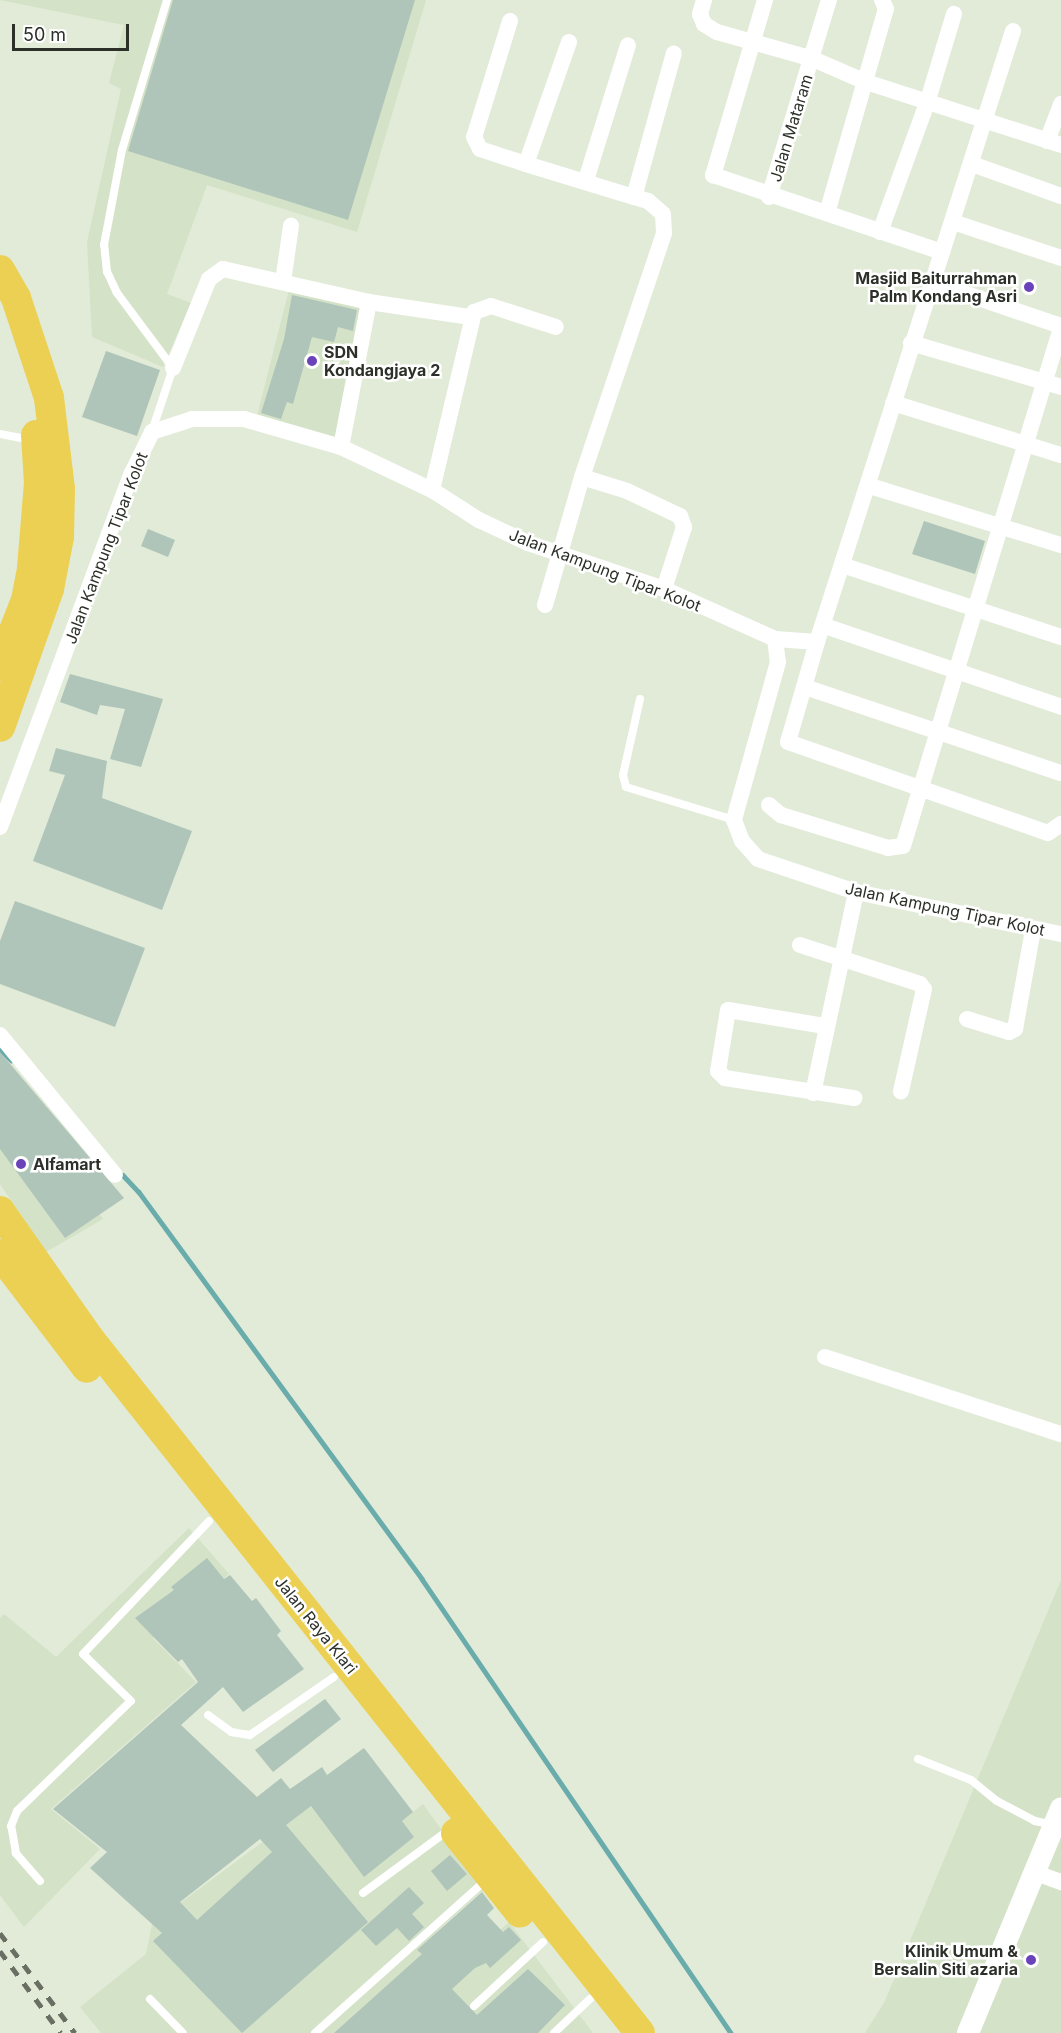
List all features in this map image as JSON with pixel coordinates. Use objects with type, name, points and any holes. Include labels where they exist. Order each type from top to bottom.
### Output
[{"type":"highway","points":[[0,270],[15,298],[42,375],[57,441],[60,489],[59,537],[49,589],[0,727]]},
{"type":"highway","points":[[0,314],[25,382],[37,441],[39,483],[32,568],[26,600],[0,666]]},
{"type":"highway","name":"Jalan Raya Klari","points":[[0,1211],[89,1338],[640,2033]]},
{"type":"highway","name":"Jalan Raya Klari","points":[[0,1254],[490,1876],[590,1999],[614,2033]]},
{"type":"street","points":[[704,0],[700,14],[704,24],[717,32],[813,59],[866,82],[987,119],[1054,143],[1061,104]]},
{"type":"street","points":[[765,0],[713,170],[721,180],[942,252]]},
{"type":"street","name":"Jalan Mataram","points":[[770,196],[829,0]]},
{"type":"street","points":[[827,213],[886,9],[882,0]]},
{"type":"street","points":[[880,232],[928,100],[954,14]]},
{"type":"street","points":[[510,21],[474,137],[480,149],[648,201],[663,214],[664,233],[582,477],[545,605]]},
{"type":"street","points":[[1013,31],[987,119],[893,403],[870,486],[842,565],[825,626],[817,642],[788,741],[1048,833],[1061,824]]},
{"type":"street","points":[[526,164],[568,42]]},
{"type":"street","points":[[586,180],[628,45]]},
{"type":"street","points":[[634,197],[674,53]]},
{"type":"street","points":[[972,164],[1061,196]]},
{"type":"street","points":[[953,222],[1061,258]]},
{"type":"street","points":[[283,282],[291,226]]},
{"type":"street","points":[[173,368],[214,273],[233,270],[369,302],[471,317]]},
{"type":"street","points":[[769,805],[781,815],[895,849],[903,846],[999,525],[1053,385],[1061,327],[932,282]]},
{"type":"street","points":[[340,447],[369,302]]},
{"type":"street","points":[[432,490],[471,317],[481,307],[491,306],[556,327]]},
{"type":"street","points":[[912,343],[1053,385]]},
{"type":"street","points":[[893,403],[1061,455]]},
{"type":"street","name":"Jalan Kampung Tipar Kolot","points":[[0,827],[132,473],[152,432],[192,419],[221,417],[244,419],[340,447],[432,490],[479,520],[559,553],[664,590],[776,639],[817,642]]},
{"type":"street","points":[[582,477],[627,491],[680,516],[684,527],[664,590]]},
{"type":"street","points":[[870,486],[1061,545]]},
{"type":"street","points":[[842,565],[973,610],[1061,637]]},
{"type":"street","points":[[825,626],[1061,708]]},
{"type":"street","points":[[734,820],[778,662],[776,639]]},
{"type":"street","points":[[805,687],[1061,772]]},
{"type":"street","name":"Jalan Kampung Tipar Kolot","points":[[734,820],[742,841],[758,859],[856,892],[1061,934]]},
{"type":"street","points":[[813,1093],[825,1026],[856,892]]},
{"type":"street","points":[[967,1019],[1009,1032],[1015,1029],[1033,930]]},
{"type":"street","points":[[800,945],[841,957],[924,989],[901,1091]]},
{"type":"street","points":[[825,1026],[734,1008],[725,1015],[721,1074],[813,1093],[854,1098]]},
{"type":"street","points":[[0,1035],[115,1175]]},
{"type":"street","points":[[825,1356],[1061,1434]]},
{"type":"street","points":[[968,2033],[1058,1816]]},
{"type":"street","points":[[1036,1873],[1061,1882]]},
{"type":"lane","points":[[152,432],[173,368],[117,292],[107,272],[104,245],[122,150],[164,1]]},
{"type":"lane","points":[[0,434],[37,441]]},
{"type":"lane","points":[[640,699],[622,775],[626,787],[734,820]]},
{"type":"lane","points":[[40,1881],[16,1853],[11,1826],[17,1811],[131,1701],[83,1654],[209,1521]]},
{"type":"lane","points":[[208,1715],[231,1732],[250,1735],[334,1677]]},
{"type":"lane","points":[[918,1759],[971,1780],[997,1800],[1035,1821],[1058,1816]]},
{"type":"lane","points":[[363,1893],[452,1827]]},
{"type":"lane","points":[[315,2033],[490,1876]]},
{"type":"lane","points":[[474,2006],[543,1942]]},
{"type":"lane","points":[[150,1998],[183,2033]]},
{"type":"lane","points":[[554,2033],[590,1999]]},
{"type":"shaded area","points":[[0,0],[426,0],[357,232],[207,185],[167,294],[191,303],[163,367],[92,337],[87,242],[121,89],[109,83],[124,25]]},
{"type":"shaded area","name":"SDN Kondangjaya 2","points":[[290,286],[366,303],[337,442],[256,420]]},
{"type":"shaded area","points":[[0,1078],[103,1219],[46,1252],[0,1184]]},
{"type":"shaded area","points":[[189,1528],[229,1574],[153,1638],[196,1682],[51,1809],[100,1849],[24,1927],[0,1895],[0,1618],[4,1614],[56,1657]]},
{"type":"shaded area","points":[[1061,1580],[1061,2033],[865,2033],[884,2003]]},
{"type":"shaded area","points":[[423,1804],[484,1889],[437,1931],[466,1961],[509,1922],[593,2033],[101,2033],[80,2007],[146,1954],[152,1924],[311,1806],[352,1861]]},
{"type":"building","points":[[173,0],[415,0],[348,220],[128,151]]},
{"type":"building","points":[[292,295],[357,310],[353,331],[338,327],[334,342],[312,337],[293,404],[287,402],[281,419],[261,413],[284,339]]},
{"type":"building","points":[[106,351],[160,370],[137,436],[82,417]]},
{"type":"building","points":[[924,521],[985,541],[975,574],[912,554]]},
{"type":"building","points":[[148,529],[175,540],[168,557],[141,546]]},
{"type":"building","points":[[70,674],[163,699],[141,767],[110,759],[125,709],[100,705],[97,715],[60,702]]},
{"type":"building","points":[[56,748],[107,761],[102,798],[192,831],[162,910],[33,861],[65,775],[49,771]]},
{"type":"building","points":[[15,901],[145,948],[115,1027],[0,984],[0,941]]},
{"type":"building","points":[[0,1052],[124,1198],[65,1238],[0,1149]]},
{"type":"building","points":[[207,1558],[224,1579],[230,1575],[252,1601],[256,1598],[281,1631],[277,1635],[304,1669],[243,1712],[223,1687],[181,1725],[257,1797],[281,1778],[290,1789],[322,1767],[327,1775],[364,1748],[413,1812],[402,1821],[414,1837],[364,1877],[311,1806],[286,1825],[368,1922],[242,2033],[153,1941],[162,1933],[90,1868],[107,1852],[53,1809],[198,1682],[182,1659],[178,1662],[135,1618],[174,1590],[171,1587]],"holes":[[[260,1839],[272,1852],[197,1920],[180,1902]]]},
{"type":"building","points":[[325,1699],[341,1719],[273,1772],[255,1750]]},
{"type":"building","points":[[450,1855],[467,1874],[447,1891],[431,1871]]},
{"type":"building","points":[[409,1887],[424,1903],[412,1914],[424,1927],[409,1941],[397,1928],[376,1946],[361,1930]]},
{"type":"building","points":[[482,1892],[494,1908],[487,1915],[503,1932],[509,1927],[521,1940],[490,1968],[486,1963],[475,1968],[452,1989],[477,2015],[528,1969],[565,2005],[538,2033],[334,2033],[422,1954],[417,1950]]},
{"type":"waterway","points":[[0,1049],[11,1060]]},
{"type":"waterway","points":[[123,1175],[139,1192],[422,1579],[731,2033]]},
{"type":"railway","points":[[0,1933],[75,2033]]},
{"type":"railway","points":[[0,1951],[61,2033]]},
{"type":"place","name":"Masjid Baiturrahman Palm Kondang Asri","points":[[1029,287]]},
{"type":"place","name":"SDN Kondangjaya 2","points":[[312,361]]},
{"type":"place","name":"Alfamart","points":[[21,1164]]},
{"type":"place","name":"Klinik Umum & Bersalin Siti azaria","points":[[1031,1960]]}]
